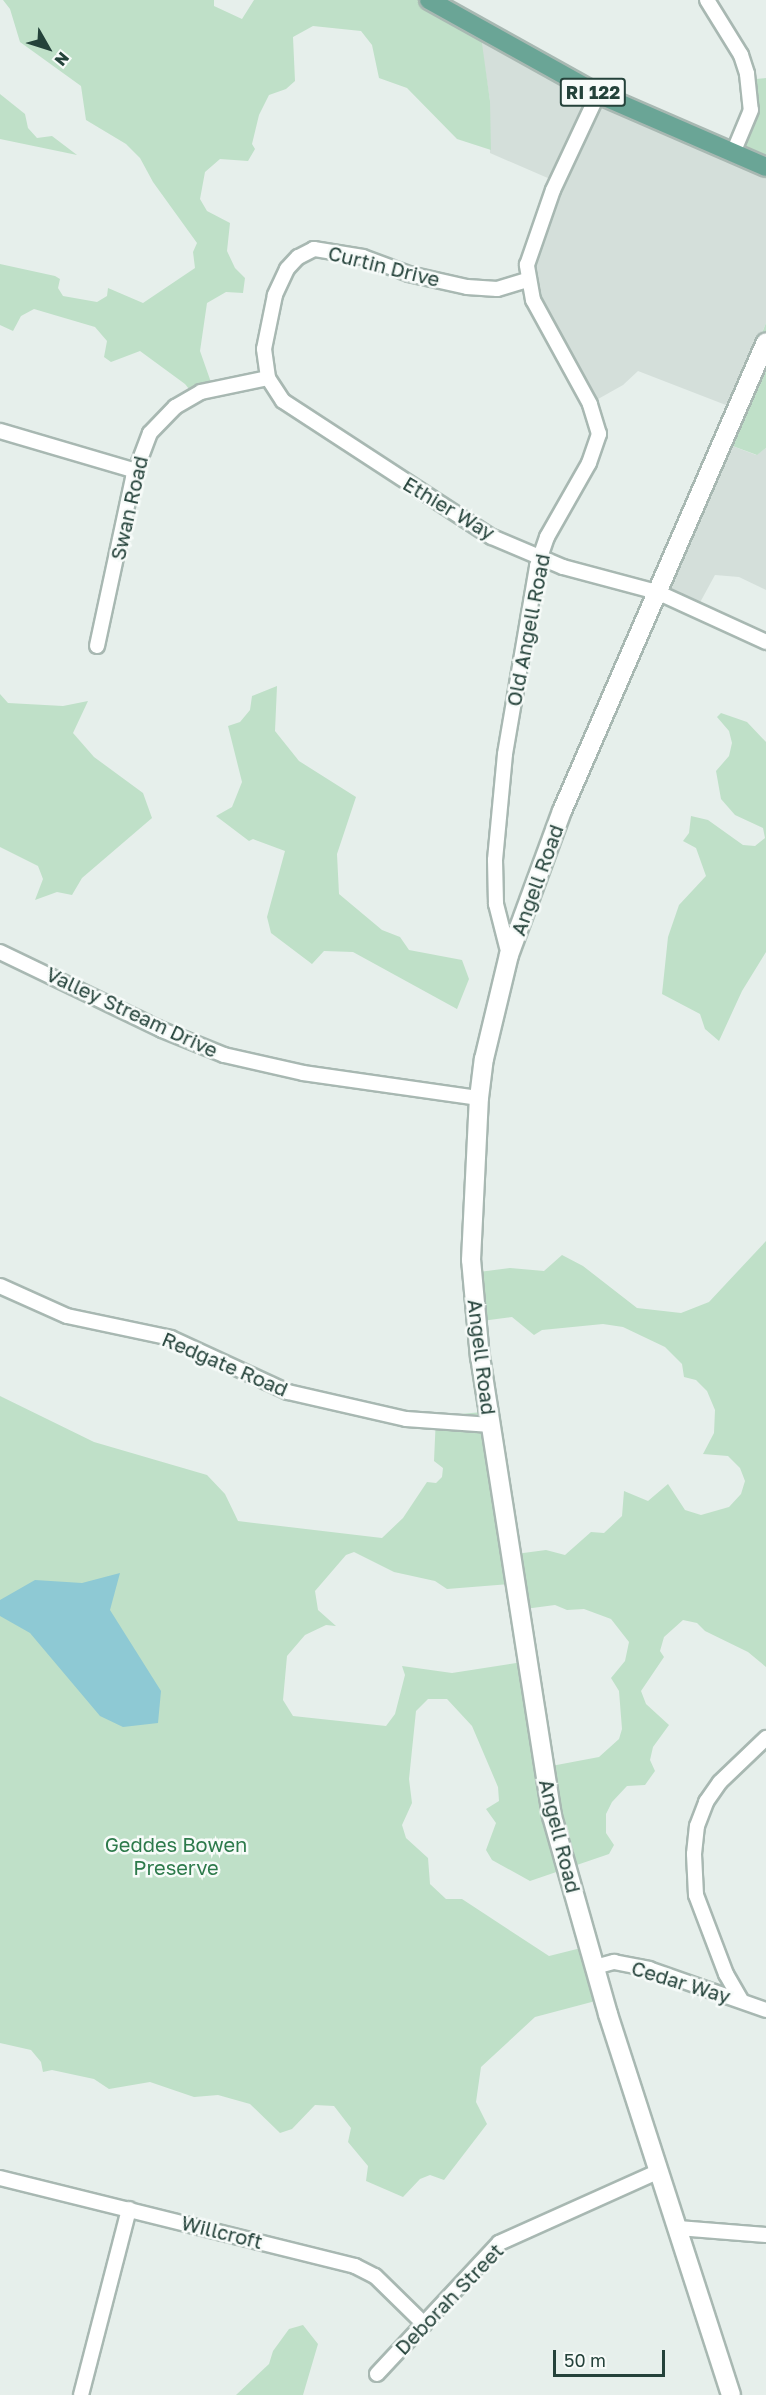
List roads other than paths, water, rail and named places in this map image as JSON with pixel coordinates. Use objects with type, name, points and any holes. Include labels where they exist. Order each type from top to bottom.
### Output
[{"type":"main road","name":"RI 122","points":[[429,0],[598,94],[766,166]]},
{"type":"main road","name":"Angell Road","points":[[731,2395],[678,2228],[657,2172],[552,1816],[491,1425],[471,1260],[479,1098],[509,956],[562,811],[766,342]]},
{"type":"street","points":[[707,0],[741,55],[747,74],[751,110],[733,153]]},
{"type":"street","points":[[527,280],[535,237],[598,94]]},
{"type":"street","name":"Curtin Drive","points":[[268,378],[264,349],[275,295],[287,269],[298,257],[314,249],[363,257],[409,274],[467,287],[498,289],[527,280]]},
{"type":"street","name":"Old Angell Road","points":[[509,956],[496,904],[495,860],[505,754],[540,556],[589,463],[599,434],[590,404],[533,300],[527,280]]},
{"type":"street","name":"Swan Road","points":[[96,646],[136,471],[150,433],[175,407],[211,388],[268,378]]},
{"type":"street","name":"Ethier Way","points":[[268,378],[283,400],[492,537],[601,579],[657,592],[766,642]]},
{"type":"street","points":[[0,431],[136,471]]},
{"type":"street","name":"Valley Stream Drive","points":[[0,952],[162,1030],[224,1055],[303,1073],[479,1098]]},
{"type":"street","name":"Redgate Road","points":[[0,1286],[67,1316],[171,1338],[288,1392],[394,1417],[491,1425]]},
{"type":"street","points":[[741,2000],[726,1974],[696,1895],[694,1854],[697,1826],[706,1802],[720,1782],[766,1738]]},
{"type":"street","name":"Cedar Way","points":[[595,1967],[614,1962],[649,1969],[766,2010]]},
{"type":"street","name":"Deborah Street","points":[[377,2374],[499,2243],[657,2172]]},
{"type":"street","name":"Willcroft","points":[[0,2178],[355,2266],[375,2276],[424,2324]]},
{"type":"street","points":[[81,2395],[129,2209]]},
{"type":"street","points":[[678,2228],[766,2235]]},
{"type":"water","points":[[120,1573],[110,1610],[161,1691],[158,1723],[123,1727],[100,1716],[30,1633],[0,1616],[0,1600],[35,1580],[82,1583]]},
{"type":"park label","name":"Geddes Bowen Preserve","points":[[176,1856]]}]
